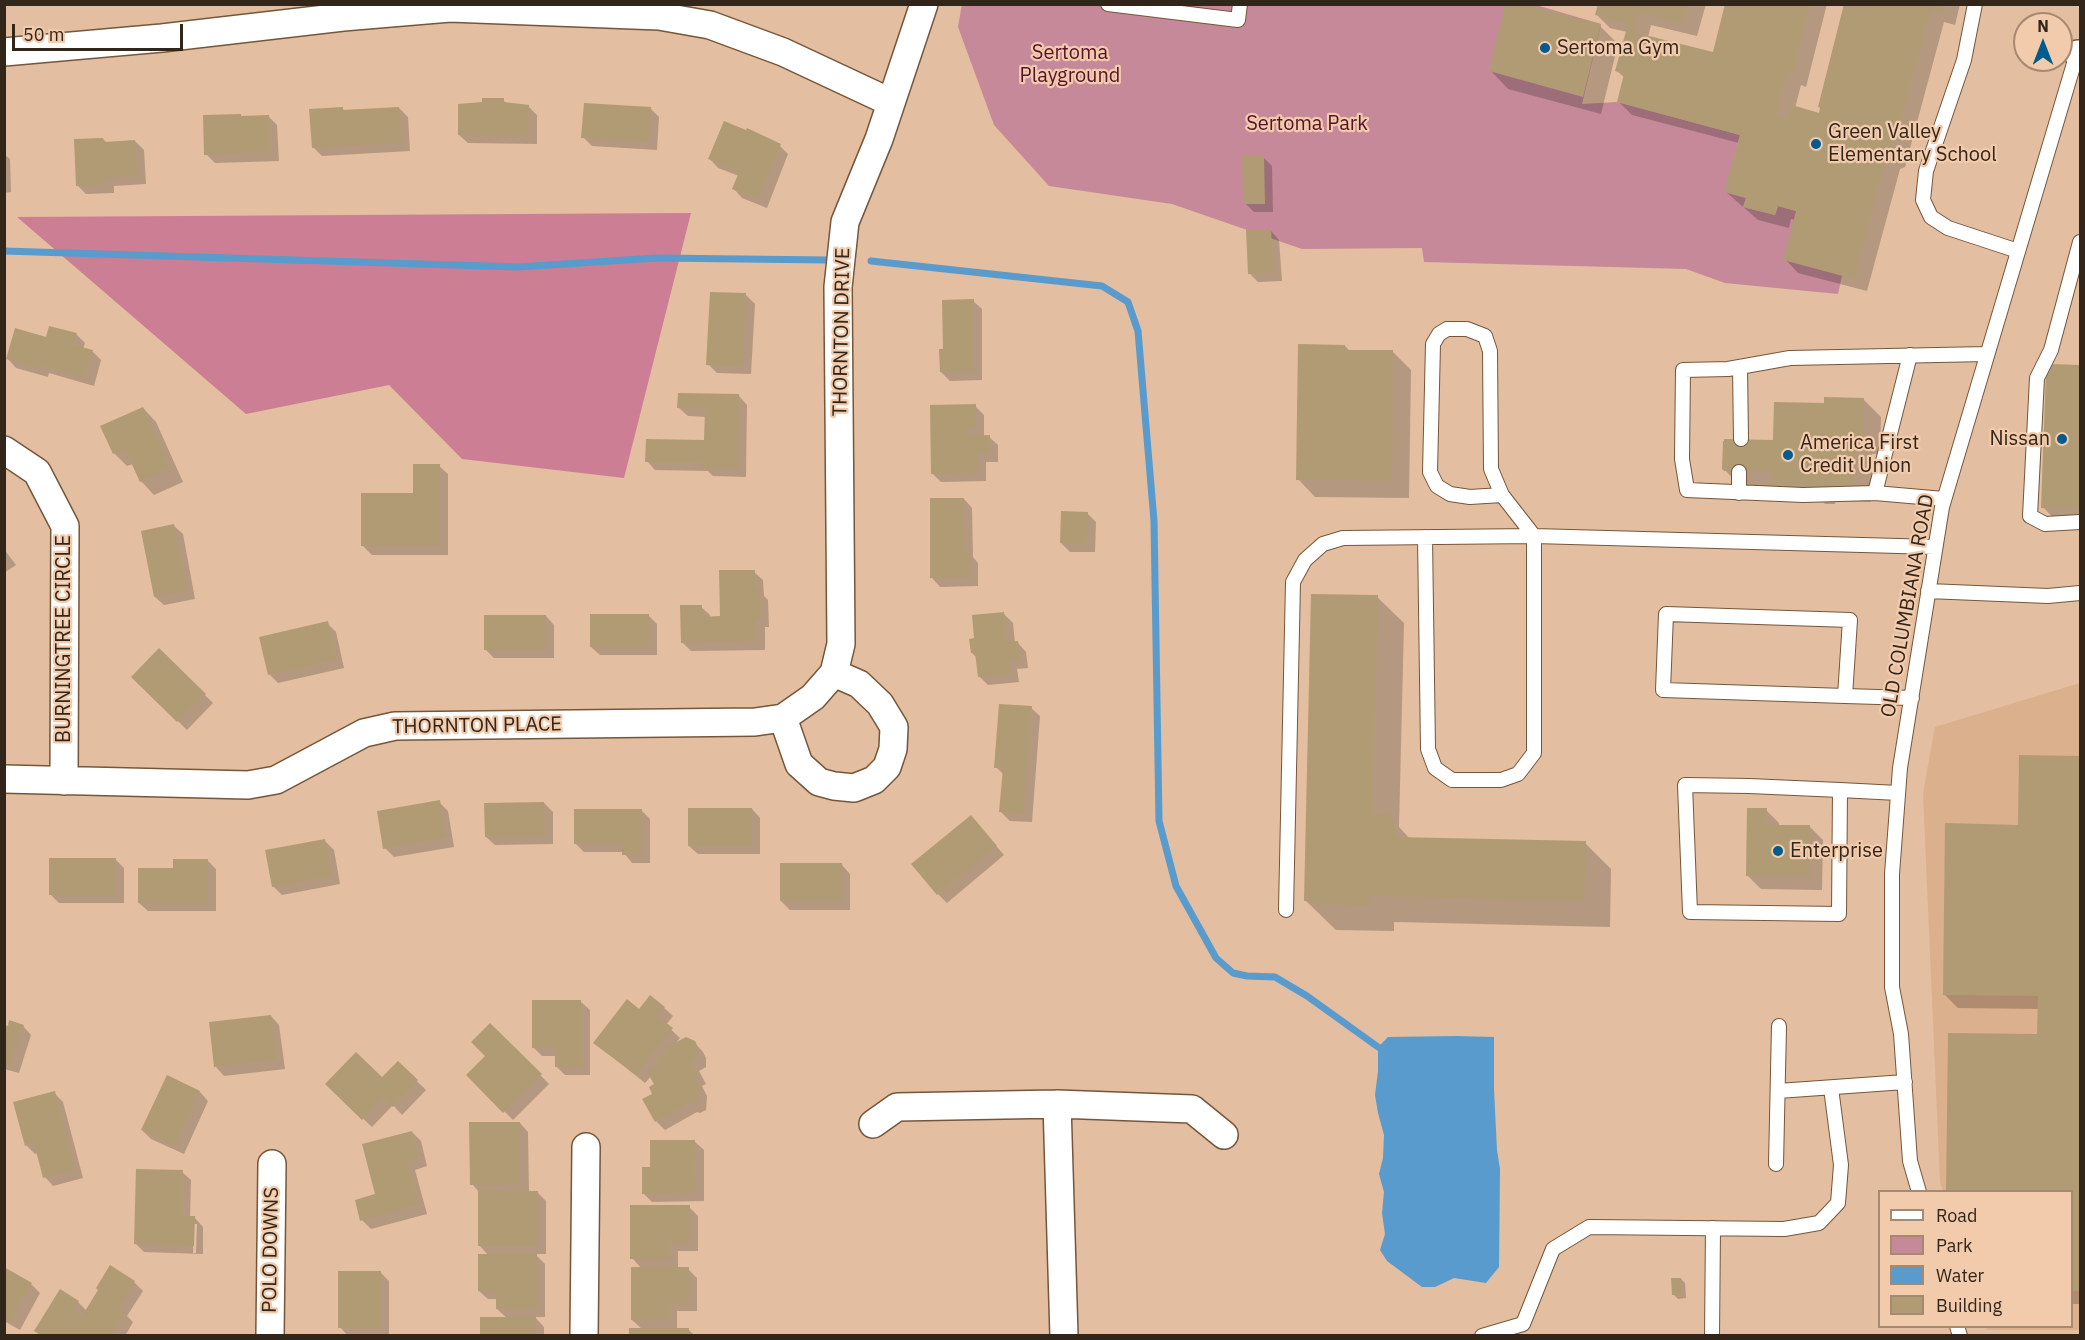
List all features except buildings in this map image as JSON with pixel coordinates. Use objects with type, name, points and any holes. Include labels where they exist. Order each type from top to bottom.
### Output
[{"type":"street","name":"THORNTON DRIVE","points":[[783,718],[813,697],[834,673],[842,644],[839,276],[845,222],[879,139],[924,4]]},
{"type":"street","points":[[4,52],[450,8],[659,16],[710,25],[783,52],[890,102]]},
{"type":"street","name":"BURNINGTREE CIRCLE","points":[[4,450],[37,472],[65,526],[64,781]]},
{"type":"street","points":[[783,718],[799,764],[819,782],[854,788],[874,780],[887,767],[893,749],[894,727],[880,704],[859,684],[834,673]]},
{"type":"street","name":"THORNTON PLACE","points":[[4,779],[248,785],[276,780],[364,733],[394,726],[755,722],[783,718]]},
{"type":"street","points":[[873,1124],[897,1107],[1057,1104],[1192,1109],[1224,1135]]},
{"type":"street","points":[[1057,1104],[1064,1335]]},
{"type":"street","points":[[584,1335],[586,1147]]},
{"type":"street","name":"POLO DOWNS","points":[[270,1335],[272,1164]]},
{"type":"lane","points":[[1108,4],[1238,20],[1240,4]]},
{"type":"lane","points":[[1975,4],[1964,60],[1926,171],[1923,200],[1931,217],[1948,228],[2018,251]]},
{"type":"lane","name":"OLD COLUMBIANA ROAD","points":[[1919,1190],[1910,1161],[1901,1034],[1892,987],[1892,874],[1898,794],[1944,499],[2080,50]]},
{"type":"lane","points":[[2080,242],[2051,350],[2037,378],[2030,516],[2044,524],[2080,522]]},
{"type":"lane","points":[[1425,537],[1428,749],[1435,768],[1452,780],[1501,780],[1518,774],[1534,753],[1534,536],[1502,495],[1491,469],[1491,351],[1485,336],[1467,329],[1447,329],[1433,344],[1430,472],[1437,486],[1450,494],[1470,497],[1502,495]]},
{"type":"lane","points":[[1944,499],[1875,492],[1803,495],[1687,490],[1682,459],[1683,370],[1728,369],[1790,358],[1988,354]]},
{"type":"lane","points":[[1875,492],[1910,355]]},
{"type":"lane","points":[[1740,367],[1741,439]]},
{"type":"lane","points":[[1739,472],[1739,492]]},
{"type":"lane","points":[[1286,910],[1293,582],[1305,560],[1323,544],[1343,538],[1534,536],[1935,547]]},
{"type":"lane","points":[[1928,591],[2048,596],[2080,593]]},
{"type":"lane","points":[[1845,696],[1850,620],[1665,614],[1663,690],[1845,696],[1912,698]]},
{"type":"lane","points":[[1840,790],[1839,914],[1690,912],[1685,785],[1840,790],[1898,794]]},
{"type":"lane","points":[[1776,1164],[1779,1026]]},
{"type":"lane","points":[[1778,1091],[1905,1082]]},
{"type":"lane","points":[[1482,1335],[1523,1324],[1553,1250],[1589,1227],[1784,1229],[1819,1223],[1838,1203],[1840,1165],[1831,1088]]},
{"type":"lane","points":[[1712,1335],[1713,1228]]},
{"type":"shaded area","points":[[691,213],[624,478],[462,459],[389,385],[246,414],[17,217]]},
{"type":"shaded area","points":[[2080,683],[2080,1330],[1987,1330],[1986,1328],[2073,1328],[2073,1190],[1943,1190],[1940,1182],[1923,793],[1935,727]]},
{"type":"green space","name":"Sertoma Park","points":[[962,4],[1536,5],[1601,24],[1582,104],[1617,102],[1740,135],[1725,192],[1746,198],[1743,207],[1775,215],[1778,206],[1796,211],[1842,276],[1838,294],[1725,283],[1686,269],[1424,262],[1422,248],[1302,249],[1172,204],[1049,186],[994,125],[958,27]]},
{"type":"water","points":[[1388,1037],[1494,1037],[1494,1090],[1500,1169],[1499,1267],[1486,1283],[1454,1278],[1435,1287],[1422,1287],[1387,1261],[1380,1250],[1385,1234],[1382,1213],[1384,1192],[1379,1174],[1383,1158],[1384,1135],[1375,1095],[1378,1047]]},
{"type":"waterway","points":[[4,251],[518,267],[656,258],[828,260]]},
{"type":"waterway","points":[[871,261],[1102,286],[1128,302],[1138,331],[1154,521],[1159,821],[1176,886],[1216,958],[1233,973],[1275,977],[1307,996],[1378,1047]]},
{"type":"place","name":"Sertoma Gym","points":[[1545,48]]},
{"type":"place","name":"Green Valley Elementary School","points":[[1816,144]]},
{"type":"place","name":"Nissan","points":[[2062,439]]},
{"type":"place","name":"America First Credit Union","points":[[1788,455]]},
{"type":"place","name":"Enterprise","points":[[1778,851]]},
{"type":"park label","name":"Sertoma Playground","points":[[1070,64]]}]
